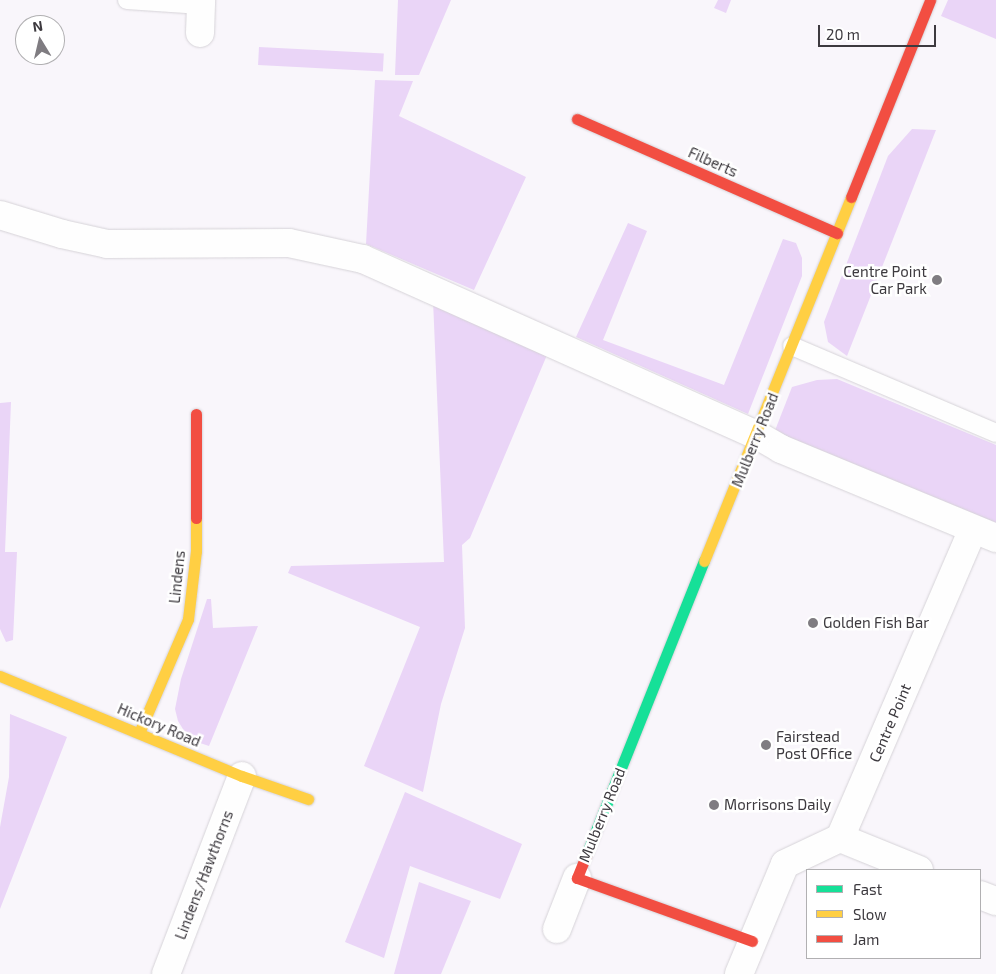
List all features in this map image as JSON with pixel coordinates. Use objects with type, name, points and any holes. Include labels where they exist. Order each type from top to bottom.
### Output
[{"type":"street","name":"Mulberry Road","points":[[557,929],[757,435],[930,0]]},
{"type":"street","points":[[200,32],[201,3]]},
{"type":"street","name":"Filberts","points":[[577,119],[837,233]]},
{"type":"street","points":[[0,215],[62,234],[106,244],[289,243],[335,251],[363,259],[757,435],[781,449],[985,533]]},
{"type":"street","name":"Lindens","points":[[139,733],[188,619],[196,551],[196,414]]},
{"type":"street","name":"Centre Point","points":[[840,838],[985,533]]},
{"type":"street","name":"Hickory Road","points":[[0,676],[242,776],[308,799]]},
{"type":"street","name":"Lindens/Hawthorns","points":[[166,974],[242,776]]},
{"type":"street","points":[[739,974],[785,864],[840,838],[917,869]]},
{"type":"street","name":"Mulberry Road","points":[[577,878],[752,941]]},
{"type":"street","points":[[981,895],[996,901]]},
{"type":"lane","points":[[127,0],[201,3]]},
{"type":"lane","points":[[792,346],[996,432]]},
{"type":"shaded area","points":[[398,0],[451,0],[419,75],[395,75]]},
{"type":"shaded area","points":[[718,0],[731,0],[726,13],[714,8]]},
{"type":"shaded area","points":[[948,0],[996,0],[996,39],[941,16]]},
{"type":"shaded area","points":[[259,47],[384,54],[383,72],[258,65]]},
{"type":"shaded area","points":[[375,80],[413,81],[399,116],[526,177],[474,290],[366,244]]},
{"type":"shaded area","points":[[912,129],[936,130],[847,356],[828,342],[824,322],[888,156]]},
{"type":"shaded area","points":[[628,223],[647,231],[603,340],[724,385],[783,239],[796,243],[802,258],[802,276],[748,414],[576,337]]},
{"type":"shaded area","points":[[433,300],[547,355],[470,538],[462,545],[465,628],[441,704],[423,792],[364,766],[420,627],[288,573],[291,566],[444,562]]},
{"type":"shaded area","points":[[837,379],[996,445],[996,526],[774,433],[792,387],[817,380]]},
{"type":"shaded area","points":[[11,402],[5,552],[17,552],[13,640],[6,642],[0,629],[0,403]]},
{"type":"shaded area","points":[[207,599],[211,599],[213,628],[258,626],[209,746],[197,742],[186,734],[178,721],[175,709],[181,679]]},
{"type":"shaded area","points":[[10,714],[67,737],[0,909],[0,827],[9,777]]},
{"type":"shaded area","points":[[405,792],[522,844],[500,899],[410,866],[384,958],[345,942]]},
{"type":"shaded area","points":[[419,882],[471,901],[441,974],[394,974]]},
{"type":"traffic: fast","points":[[587,853],[704,561]]},
{"type":"traffic: slow","points":[[704,561],[851,197]]},
{"type":"traffic: slow","points":[[139,733],[188,619],[196,551],[196,518]]},
{"type":"traffic: slow","points":[[0,676],[242,776],[308,799]]},
{"type":"traffic: jam","points":[[851,197],[930,0]]},
{"type":"traffic: jam","points":[[577,119],[837,233]]},
{"type":"traffic: jam","points":[[196,414],[196,518]]},
{"type":"traffic: jam","points":[[587,853],[577,878],[752,941]]},
{"type":"place","name":"Centre Point Car Park","points":[[937,280]]},
{"type":"place","name":"Golden Fish Bar","points":[[813,623]]},
{"type":"place","name":"Fairstead Post OFfice","points":[[766,745]]},
{"type":"place","name":"Morrisons Daily","points":[[714,805]]}]
